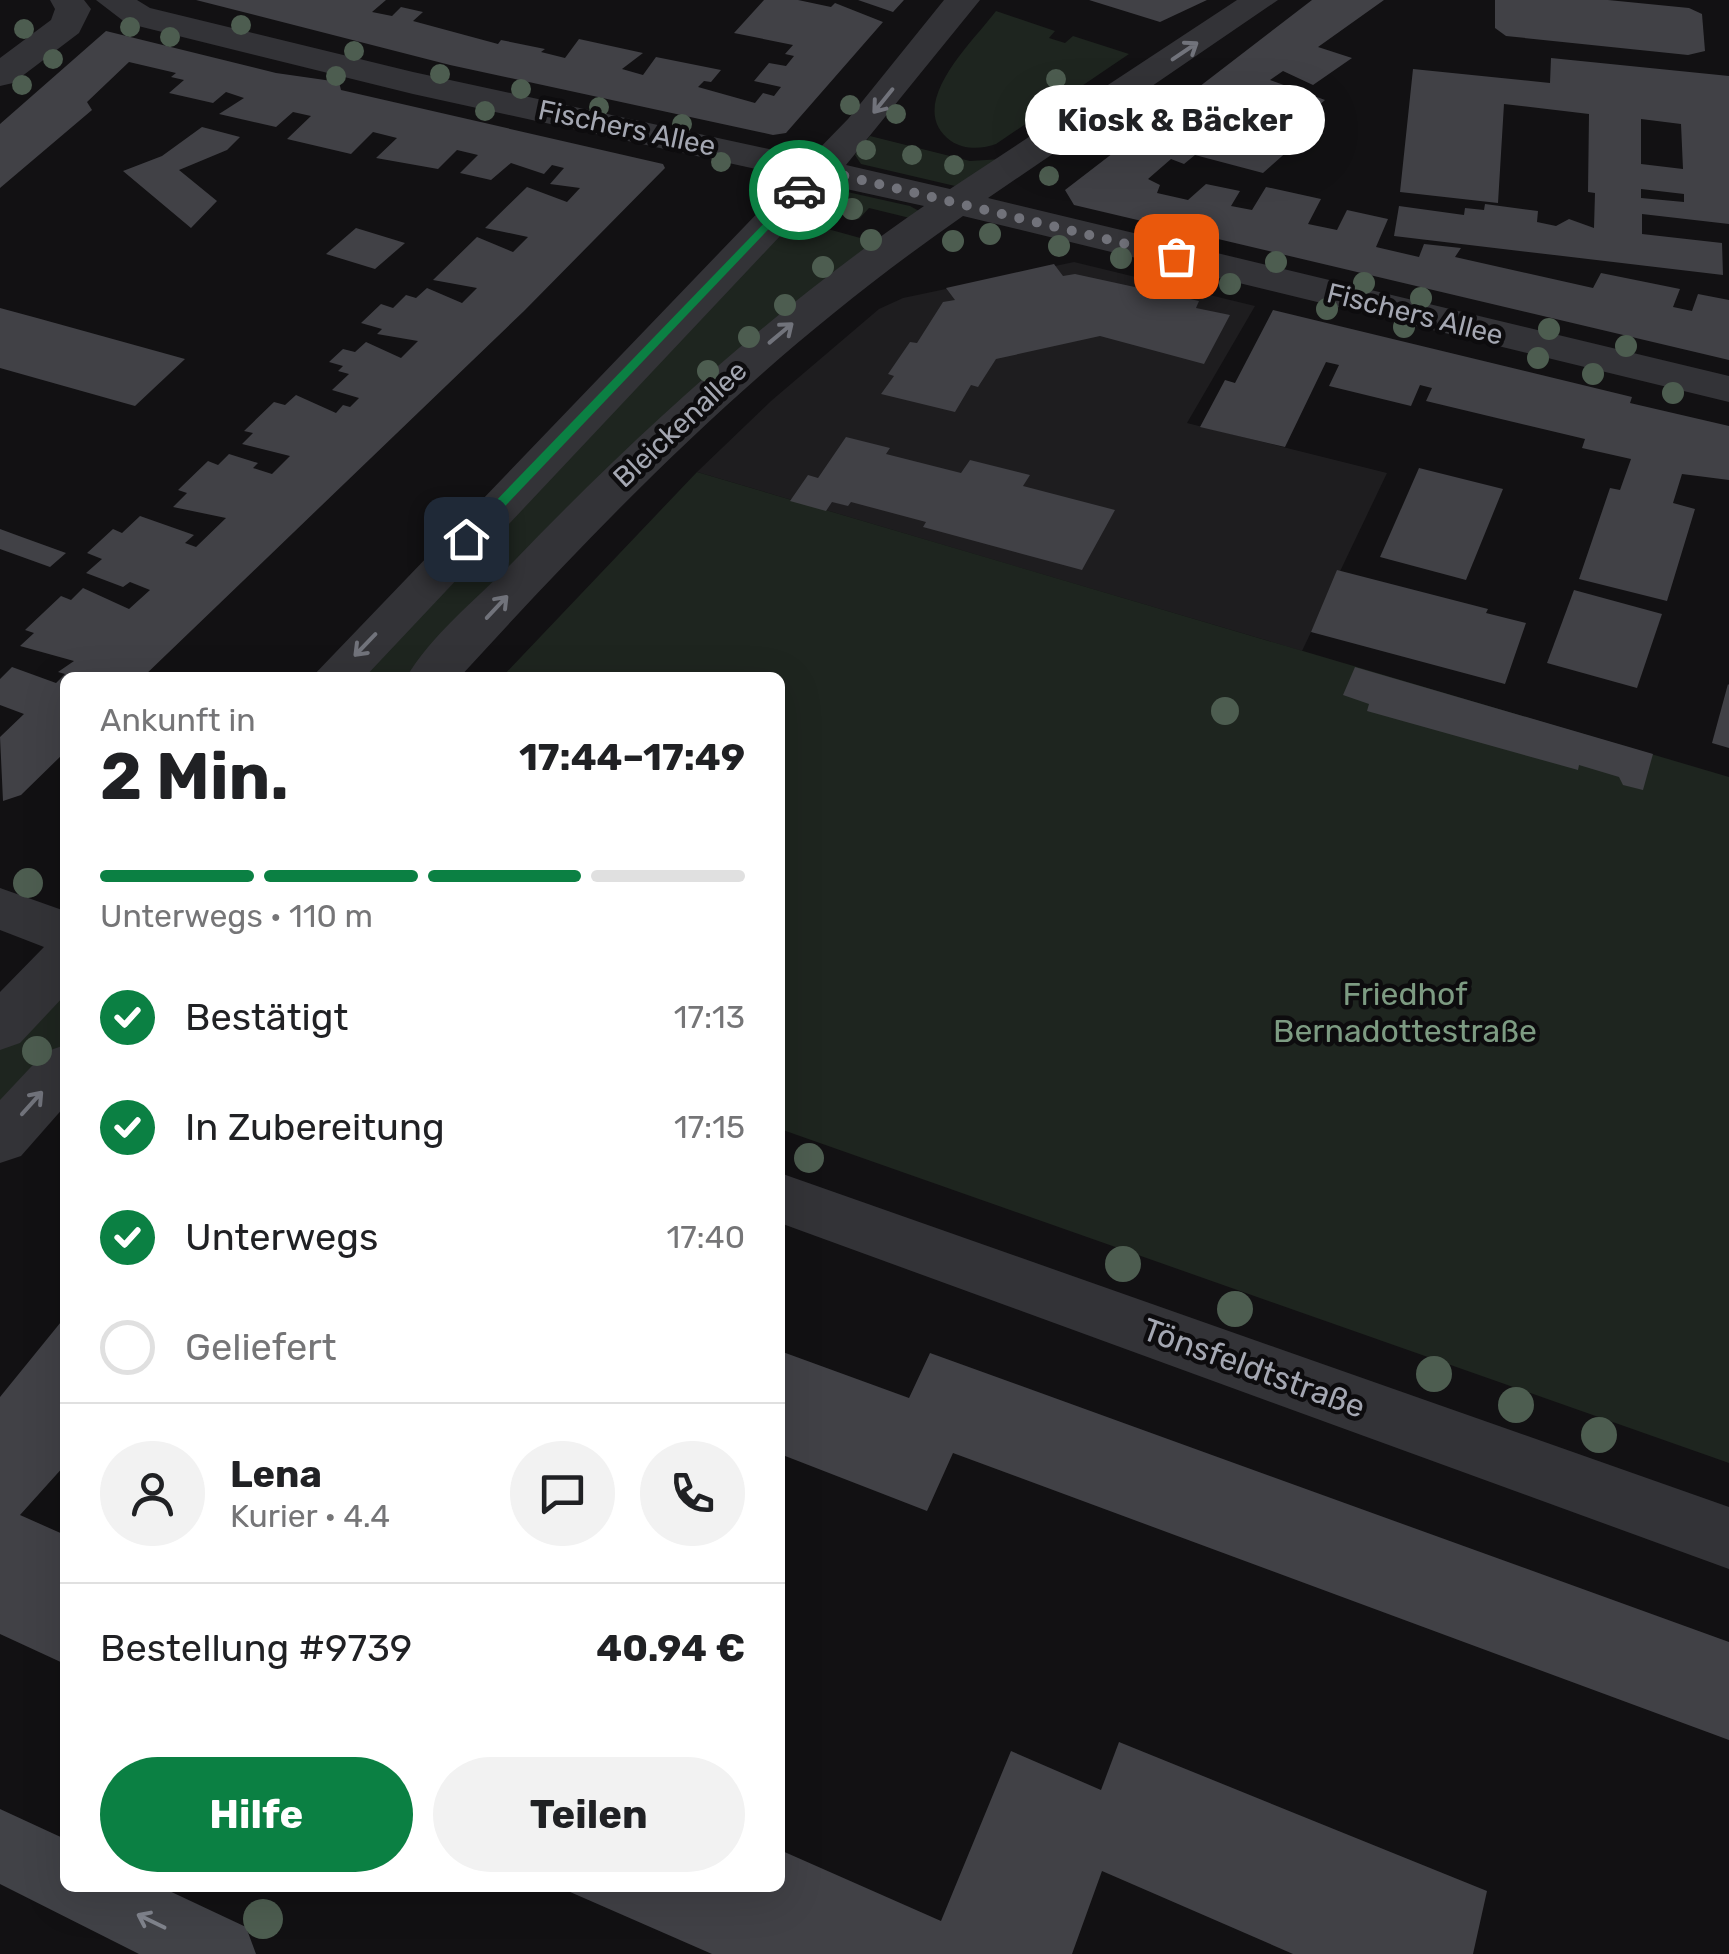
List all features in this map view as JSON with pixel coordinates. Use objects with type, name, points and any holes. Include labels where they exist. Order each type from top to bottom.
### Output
[{"type":"main road","points":[[0,1845],[60,1875]]},
{"type":"main road","points":[[92,1892],[218,1954]]},
{"type":"street","name":"Fischers Allee","points":[[113,0],[138,16],[354,69],[958,202],[1729,389]]},
{"type":"street","points":[[340,672],[820,170],[879,106],[962,0]]},
{"type":"street","name":"Bleickenallee","points":[[436,672],[642,456],[716,386],[805,312],[958,202],[1260,0]]},
{"type":"street","points":[[0,75],[66,25],[72,16],[69,2]]},
{"type":"street","points":[[0,908],[60,930]]},
{"type":"street","points":[[0,1028],[60,965]]},
{"type":"street","points":[[0,1139],[60,1073]]},
{"type":"street","name":"Tönsfeldtstraße","points":[[785,1200],[1729,1538]]},
{"type":"shaded area","points":[[1074,262],[1255,306],[1187,423],[1387,473],[1302,651],[697,472],[771,401],[879,309],[903,298]]},
{"type":"green space","points":[[996,11],[1055,31],[1049,38],[1065,43],[1073,36],[1129,54],[996,144],[962,146],[938,127],[938,93],[959,57]]},
{"type":"green space","points":[[870,136],[970,161],[1002,159],[955,186],[861,164],[855,155]]},
{"type":"green space","points":[[825,187],[919,211],[914,219],[869,208],[859,219],[803,205]]},
{"type":"green space","points":[[788,218],[882,244],[417,672],[358,672]]},
{"type":"green space","name":"Friedhof Bernadottestraße","points":[[697,472],[1729,777],[1729,1463],[785,1131],[785,672],[507,672]]},
{"type":"green space","points":[[60,981],[60,1049],[0,1113],[0,1046]]},
{"type":"building","points":[[196,0],[386,0],[372,12],[392,16],[401,7],[423,12],[413,21],[498,44],[501,40],[545,49],[541,52],[565,58],[579,39],[643,53],[622,69],[643,75],[656,57],[721,70],[711,82],[704,81],[698,87],[755,103],[763,93],[774,96],[781,87],[754,81],[769,63],[786,66],[794,56],[785,54],[793,45],[734,33],[764,0],[798,0],[831,7],[835,3],[883,22],[786,133],[773,135],[450,65]]},
{"type":"building","points":[[858,0],[904,0],[893,12]]},
{"type":"building","points":[[1089,0],[1207,0],[1160,22]]},
{"type":"building","points":[[1312,0],[1384,0],[1318,47],[1352,58],[1313,85],[1283,71],[1270,80],[1325,100],[1291,129],[1244,112],[1230,122],[1290,149],[1263,173],[1195,155],[1184,164],[1171,159],[1148,179],[1160,185],[1157,193],[1188,200],[1206,184],[1240,191],[1231,206],[1252,210],[1266,187],[1321,199],[1308,224],[1337,230],[1347,210],[1388,219],[1376,247],[1419,257],[1424,244],[1461,248],[1455,257],[1593,288],[1601,273],[1680,289],[1673,307],[1692,311],[1698,294],[1729,300],[1729,360],[1074,205],[1065,190]]},
{"type":"building","points":[[1495,0],[1608,0],[1689,8],[1702,14],[1705,51],[1688,55],[1506,36],[1495,28]]},
{"type":"building","points":[[106,31],[276,73],[339,82],[341,90],[663,164],[665,168],[524,311],[148,672],[60,673],[58,672],[74,661],[20,646],[34,633],[25,630],[61,596],[71,600],[83,588],[129,609],[150,590],[130,582],[123,587],[86,573],[102,559],[87,553],[113,529],[122,533],[140,516],[194,535],[185,543],[196,547],[226,518],[173,507],[187,493],[178,490],[208,461],[218,465],[229,454],[258,463],[253,468],[272,474],[290,456],[242,444],[253,433],[244,431],[274,402],[285,405],[296,395],[336,413],[343,405],[350,407],[359,398],[332,390],[349,374],[338,371],[343,366],[329,362],[343,349],[355,352],[366,342],[401,358],[418,341],[377,334],[382,329],[361,323],[381,304],[393,308],[406,295],[416,298],[427,288],[462,303],[477,288],[433,280],[477,237],[513,252],[528,237],[485,228],[527,187],[567,202],[580,188],[550,184],[564,168],[552,165],[544,174],[511,163],[491,180],[460,173],[478,155],[457,150],[438,169],[376,158],[397,138],[373,132],[351,154],[287,139],[311,116],[293,112],[276,127],[219,114],[244,98],[226,92],[213,103],[169,93],[184,80],[171,77],[176,73],[129,62],[87,102],[92,110],[0,188],[0,124]]},
{"type":"building","points":[[1551,58],[1729,76],[1729,224],[1642,214],[1642,234],[1722,243],[1723,275],[1394,236],[1399,206],[1464,215],[1465,208],[1484,210],[1485,204],[1538,211],[1537,222],[1556,226],[1569,219],[1594,228],[1595,193],[1588,192],[1589,114],[1504,104],[1498,203],[1400,192],[1413,69],[1550,83]],"holes":[[[1641,119],[1681,124],[1683,169],[1641,164]],[[1641,189],[1684,194],[1684,202],[1641,198]]]},
{"type":"building","points":[[202,127],[240,137],[227,150],[179,170],[217,201],[191,228],[123,171],[162,156]]},
{"type":"building","points":[[356,228],[405,243],[375,269],[326,254]]},
{"type":"building","points":[[1054,264],[1063,276],[1075,274],[1199,301],[1196,308],[1230,315],[1204,364],[1100,336],[996,359],[978,387],[971,385],[955,412],[881,394],[894,376],[888,374],[910,342],[917,343],[943,302],[955,300],[946,288]]},
{"type":"building","points":[[0,308],[185,359],[135,406],[0,368]]},
{"type":"building","points":[[1273,310],[1632,397],[1630,403],[1729,426],[1729,480],[1682,474],[1673,503],[1695,509],[1667,601],[1579,579],[1610,488],[1620,490],[1631,459],[1582,448],[1585,439],[1426,401],[1432,388],[1420,385],[1411,406],[1329,386],[1339,365],[1326,362],[1285,447],[1200,427],[1225,380],[1235,383]]},
{"type":"building","points":[[846,437],[890,448],[886,454],[961,473],[970,460],[1030,475],[1023,486],[1115,510],[1082,570],[923,527],[926,522],[851,502],[848,506],[832,502],[826,511],[790,501],[808,475],[818,478]]},
{"type":"building","points":[[1419,468],[1503,489],[1466,580],[1380,557]]},
{"type":"building","points":[[0,529],[66,553],[50,567],[0,549]]},
{"type":"building","points":[[1337,570],[1488,609],[1486,613],[1526,623],[1505,684],[1311,632]]},
{"type":"building","points":[[1574,590],[1662,614],[1637,688],[1547,663]]},
{"type":"building","points":[[12,667],[56,683],[60,679],[60,757],[21,795],[3,801],[0,737],[24,714],[0,705],[0,679]]},
{"type":"building","points":[[1355,667],[1653,754],[1643,790],[1623,785],[1619,777],[1579,765],[1578,770],[1367,711],[1369,704],[1343,695]]},
{"type":"building","points":[[1729,685],[1729,748],[1712,743]]},
{"type":"building","points":[[60,1323],[60,1471],[20,1515],[60,1533],[60,1662],[0,1634],[0,1397]]},
{"type":"building","points":[[785,1353],[909,1398],[930,1353],[1729,1642],[1729,1740],[953,1453],[927,1511],[785,1456]]},
{"type":"building","points":[[1119,1742],[1487,1891],[1473,1954],[1293,1954],[1102,1871],[1072,1954],[712,1954],[570,1892],[785,1892],[785,1852],[941,1921],[1011,1751],[1101,1790]]},
{"type":"way so far","points":[[799,190],[820,170],[1176,256]]},
{"type":"place","name":"Kiosk & Bäcker","points":[[1176,256]]},
{"type":"route","points":[[466,539],[799,190]]}]
